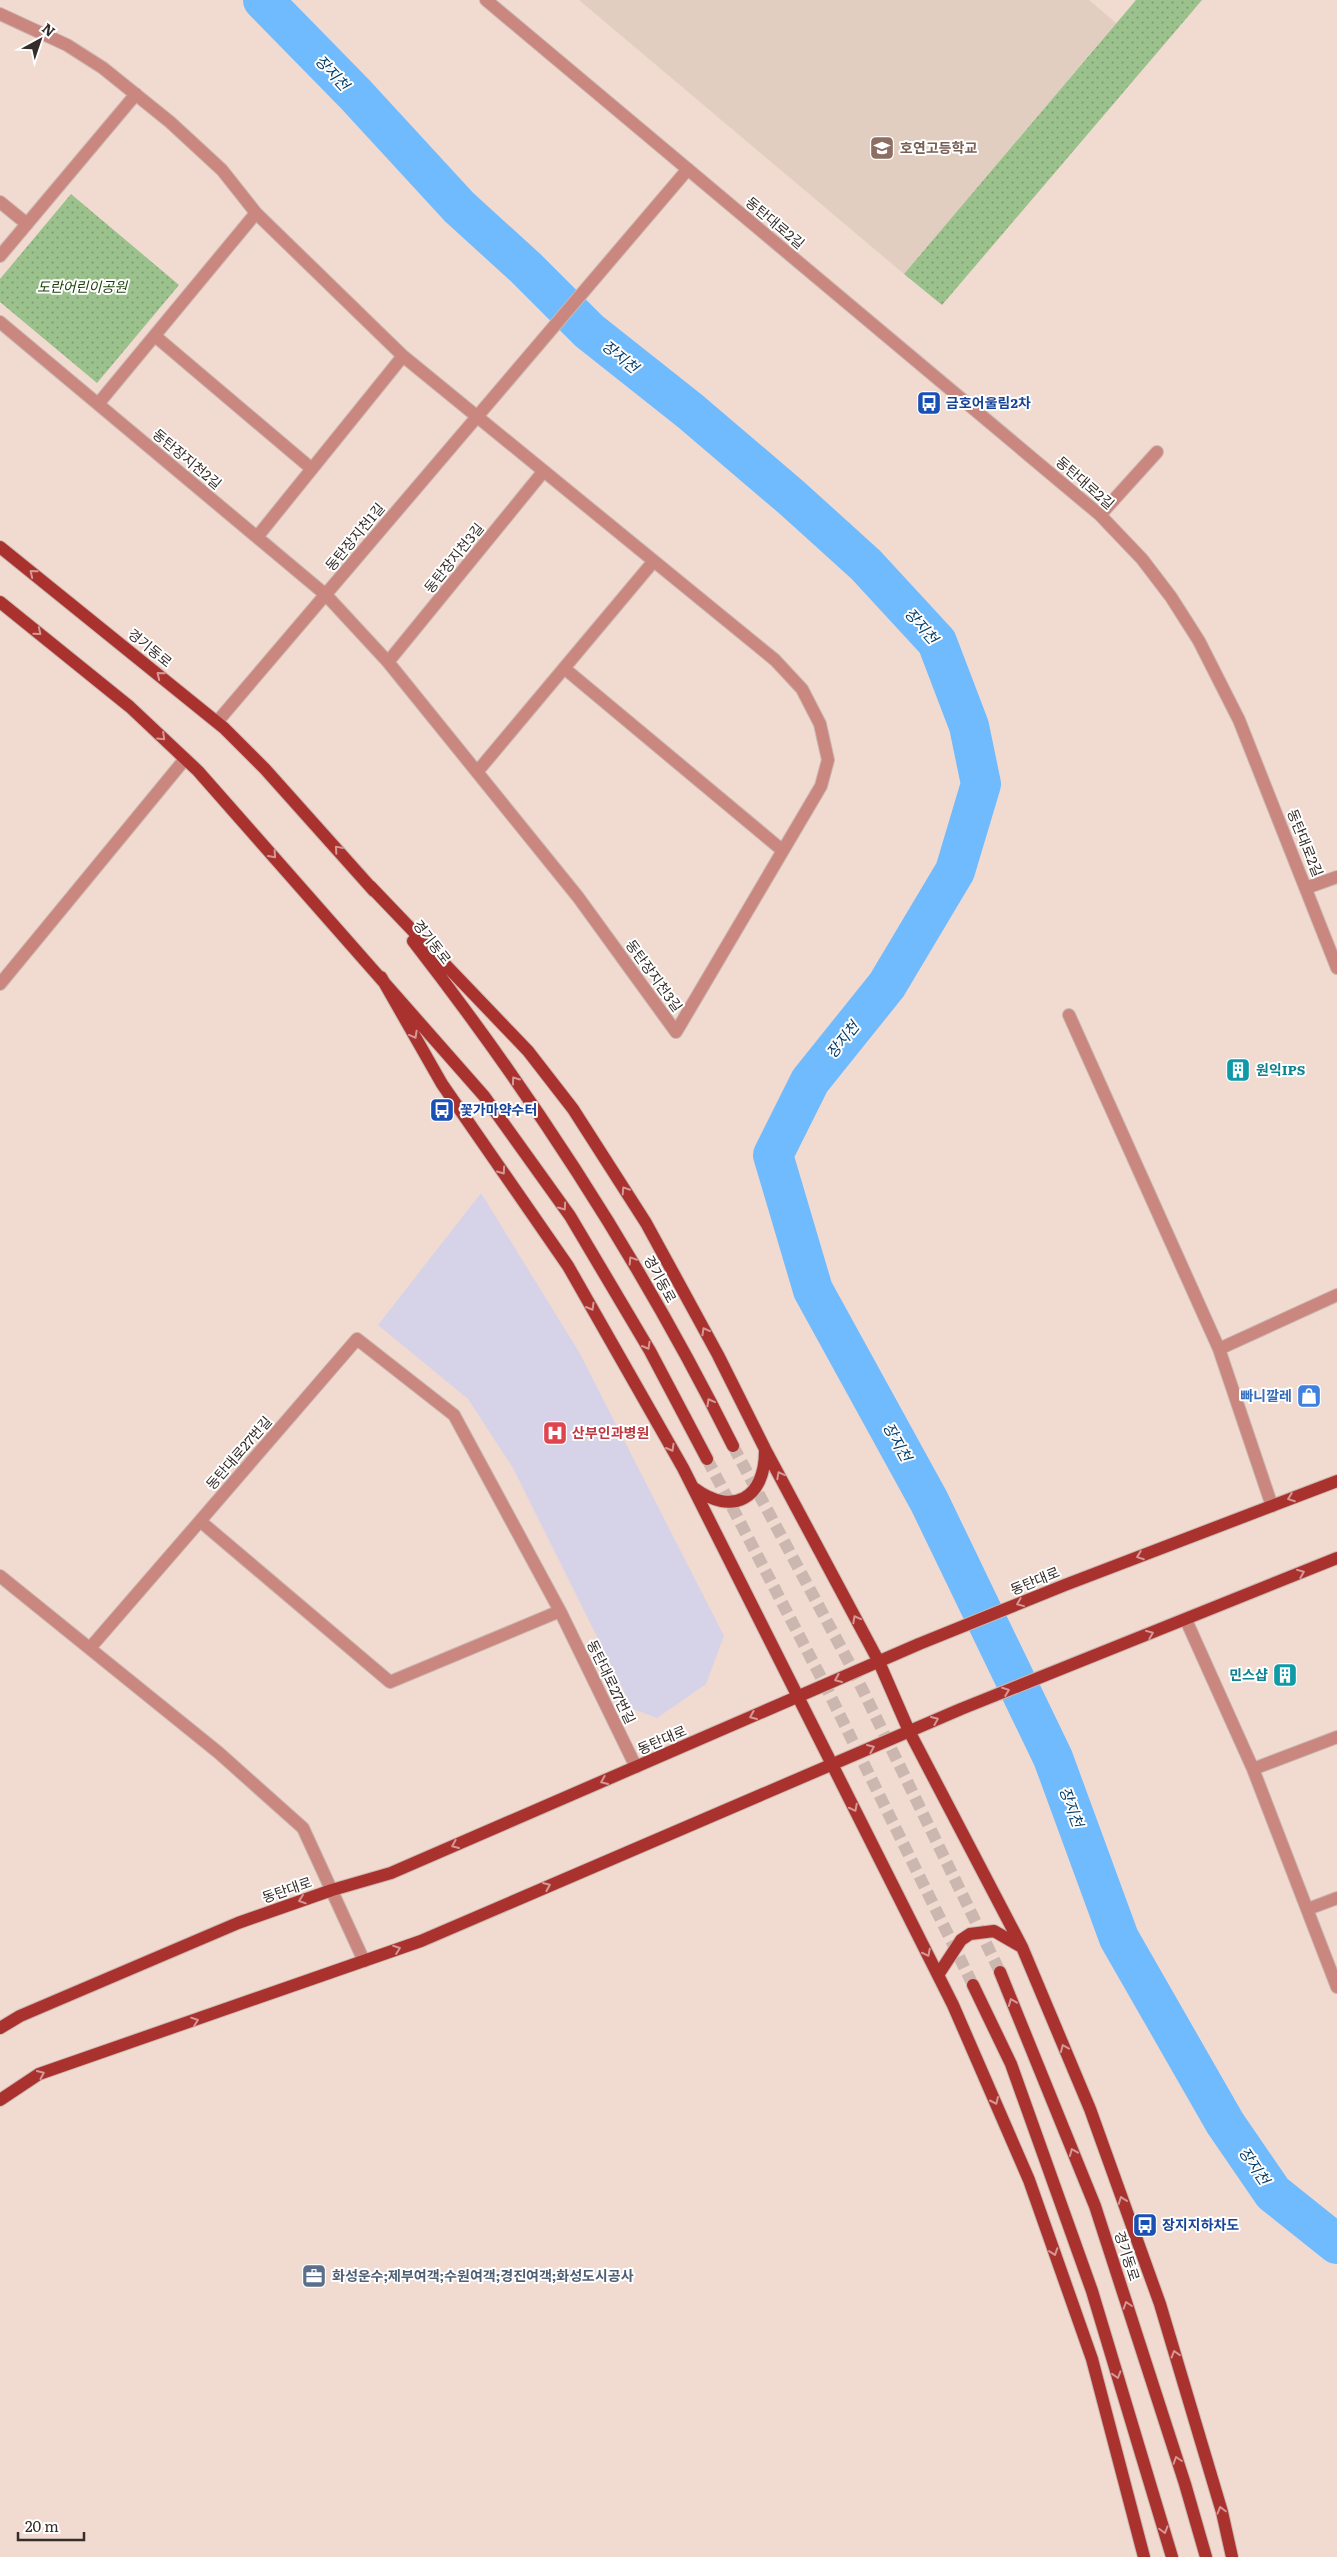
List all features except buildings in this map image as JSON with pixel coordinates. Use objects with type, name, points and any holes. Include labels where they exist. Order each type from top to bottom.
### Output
[{"type":"main road","name":"경기동로","points":[[0,547],[217,722],[265,769],[370,886],[436,971],[533,1105],[638,1269],[732,1446]]},
{"type":"main road","points":[[0,602],[130,707],[185,759],[382,977],[484,1096],[570,1216],[650,1351],[707,1459]]},
{"type":"main road","points":[[370,886],[528,1051],[573,1109],[646,1223],[879,1662],[910,1731],[1022,1947],[1090,2109],[1160,2304],[1222,2512],[1232,2557]]},
{"type":"main road","points":[[382,977],[442,1084],[568,1266],[692,1487],[938,1975],[1029,2180],[1092,2359],[1144,2557]]},
{"type":"main road","points":[[692,1487],[708,1498],[722,1503],[737,1502],[748,1496],[760,1481],[765,1468],[765,1449]]},
{"type":"main road","name":"동탄대로","points":[[0,2028],[20,2016],[238,1922],[332,1890],[391,1873],[919,1644],[1065,1585],[1337,1481]]},
{"type":"main road","points":[[0,2100],[39,2074],[421,1941],[961,1709],[1337,1558]]},
{"type":"main road","points":[[938,1975],[961,1940],[970,1934],[994,1930],[1022,1947]]},
{"type":"main road","name":"경기동로","points":[[1000,1972],[1095,2206],[1185,2484],[1206,2557]]},
{"type":"main road","points":[[973,1985],[1011,2064],[1092,2291],[1172,2557]]},
{"type":"street","name":"동탄대로2길","points":[[492,2],[1100,515],[1142,559],[1199,641],[1239,720],[1337,968]]},
{"type":"street","points":[[0,14],[67,45],[136,94],[198,146],[222,170],[256,213],[403,356],[476,418]]},
{"type":"street","points":[[0,256],[136,94]]},
{"type":"street","name":"동탄장지천1길","points":[[217,722],[688,169]]},
{"type":"street","points":[[0,202],[27,224]]},
{"type":"street","points":[[98,404],[256,213]]},
{"type":"street","name":"동탄장지천2길","points":[[0,322],[326,595]]},
{"type":"street","points":[[155,336],[312,469]]},
{"type":"street","points":[[257,537],[403,356]]},
{"type":"street","name":"동탄장지천3길","points":[[326,595],[388,662],[578,897],[676,1032],[782,850],[822,786],[828,760],[820,724],[802,689],[775,660],[476,418]]},
{"type":"street","points":[[1100,515],[1156,452]]},
{"type":"street","name":"동탄장지천3길","points":[[388,662],[543,472]]},
{"type":"street","points":[[477,772],[653,562]]},
{"type":"street","points":[[564,668],[782,850]]},
{"type":"street","points":[[0,984],[185,759]]},
{"type":"street","points":[[1306,888],[1337,877]]},
{"type":"street","points":[[1069,1015],[1219,1349],[1272,1506]]},
{"type":"street","points":[[1219,1349],[1337,1295]]},
{"type":"street","name":"동탄대로27번길","points":[[200,1521],[357,1339],[454,1415],[560,1611],[636,1767]]},
{"type":"street","points":[[90,1648],[200,1521],[390,1682],[560,1611]]},
{"type":"street","points":[[0,1576],[219,1753],[303,1828],[364,1961]]},
{"type":"street","points":[[1186,1620],[1252,1769],[1337,1987]]},
{"type":"street","points":[[1252,1769],[1337,1737]]},
{"type":"street","points":[[1308,1909],[1337,1898]]},
{"type":"shaded area","name":"호연고등학교","points":[[579,0],[1089,0],[1116,23],[904,274]]},
{"type":"shaded area","name":"산부인과병원","points":[[481,1193],[579,1352],[724,1636],[706,1684],[657,1718],[633,1709],[513,1468],[468,1399],[378,1325]]},
{"type":"green space","points":[[1136,0],[1202,0],[942,305],[904,274]]},
{"type":"green space","name":"도란어린이공원","points":[[71,194],[179,285],[97,383],[0,302],[0,279]]},
{"type":"waterway","name":"장지천","points":[[263,0],[355,94],[459,207],[526,268],[589,331],[690,411],[792,498],[866,565],[937,642],[969,726],[981,784],[955,871],[887,985],[810,1081],[773,1155],[813,1290],[929,1501],[1053,1758],[1119,1938],[1225,2123],[1273,2193],[1337,2244]]},
{"type":"tunnel","points":[[733,1446],[852,1668],[1000,1972]]},
{"type":"tunnel","points":[[707,1459],[825,1685],[973,1985]]},
{"type":"place","name":"호연고등학교","points":[[882,148]]},
{"type":"place","name":"금호어울림2차","points":[[929,403]]},
{"type":"place","name":"원익IPS","points":[[1238,1070]]},
{"type":"place","name":"꽃가마약수터","points":[[442,1110]]},
{"type":"place","name":"빠니깔레","points":[[1309,1396]]},
{"type":"place","name":"산부인과병원","points":[[555,1433]]},
{"type":"place","name":"민스샵","points":[[1285,1675]]},
{"type":"place","name":"장지지하차도","points":[[1145,2225]]},
{"type":"place","name":"화성운수;제부여객;수원여객;경진여객;화성도시공사","points":[[314,2276]]}]
